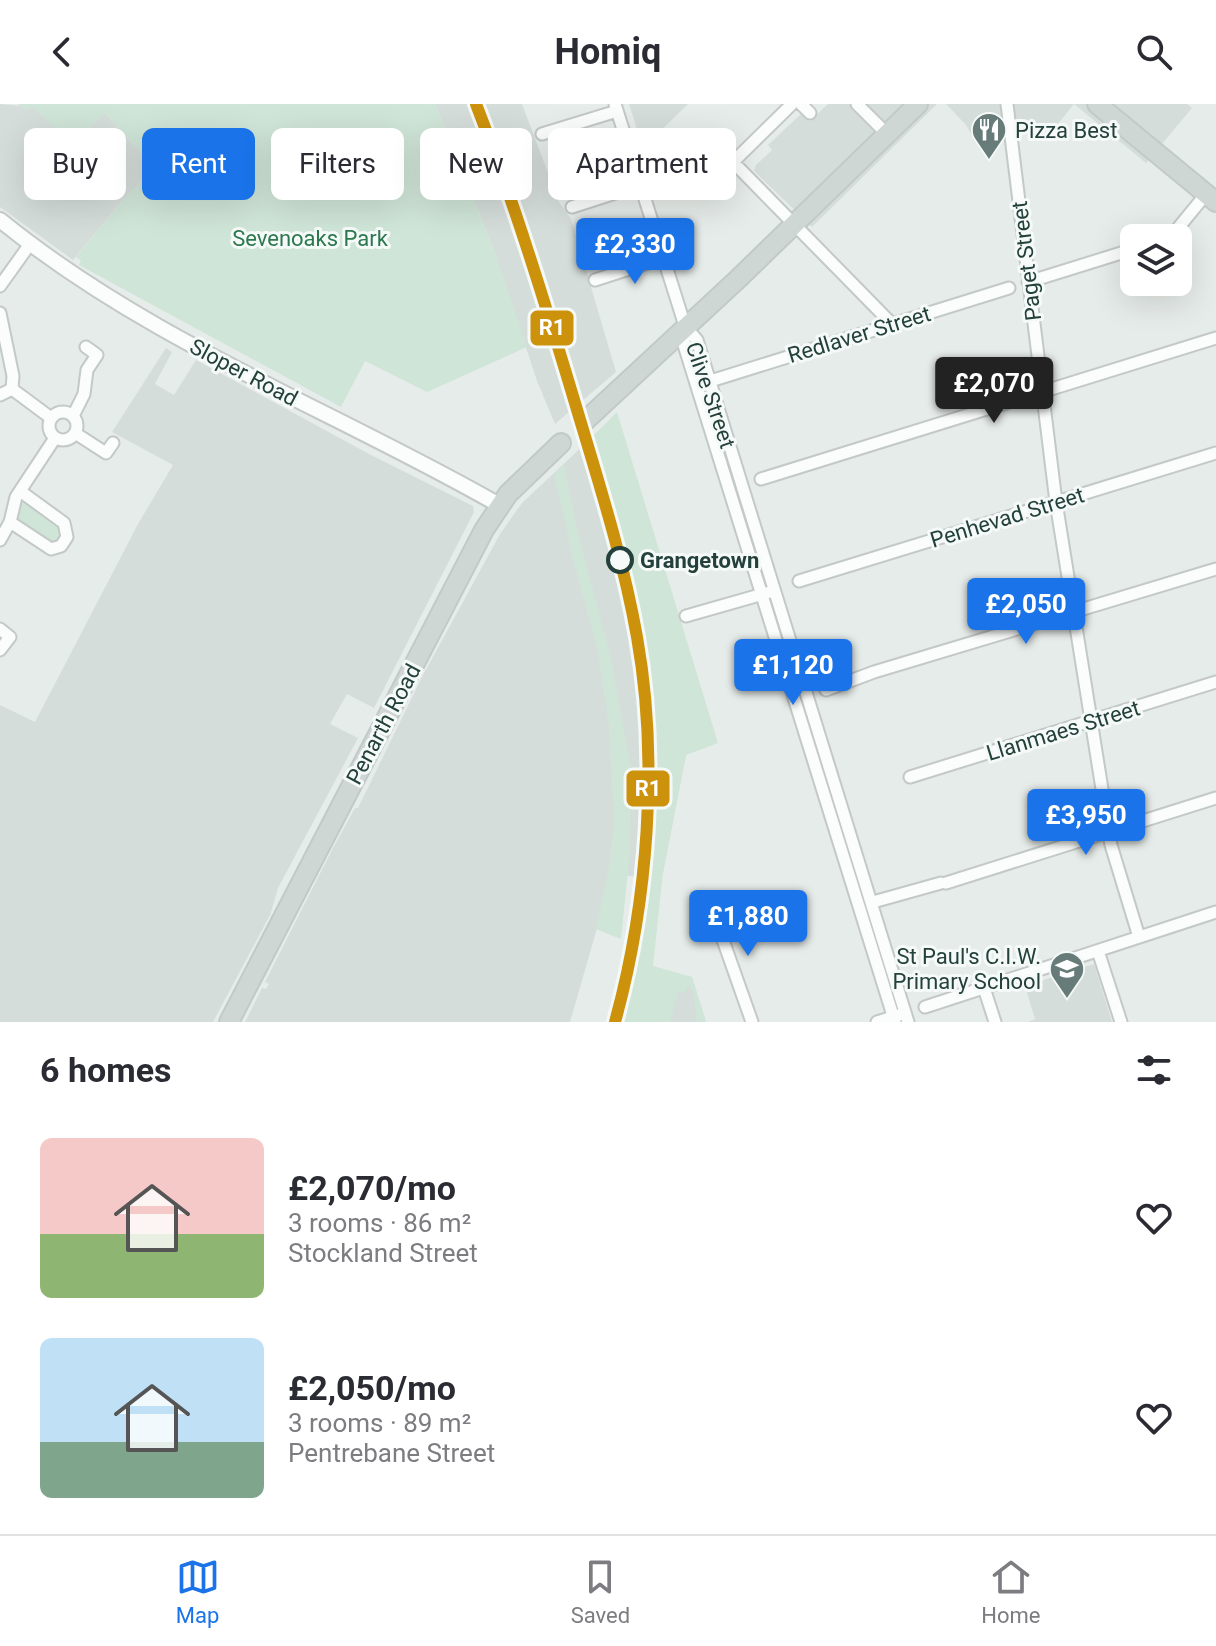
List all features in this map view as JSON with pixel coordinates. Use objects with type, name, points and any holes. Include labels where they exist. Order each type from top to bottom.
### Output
[{"type":"main road","name":"Penarth Road","points":[[229,1022],[379,729],[499,505],[918,104]]},
{"type":"main road","points":[[1097,104],[1211,198]]},
{"type":"street","points":[[792,104],[733,162],[891,323]]},
{"type":"street","points":[[801,104],[810,113]]},
{"type":"street","points":[[857,104],[887,134]]},
{"type":"street","name":"Paget Street","points":[[1007,104],[1056,502],[1109,831],[1139,937]]},
{"type":"street","points":[[542,134],[616,108],[622,128]]},
{"type":"street","points":[[1184,224],[1211,198]]},
{"type":"street","points":[[572,207],[594,200]]},
{"type":"street","points":[[645,200],[685,326]]},
{"type":"street","name":"Sloper Road","points":[[0,220],[76,277],[189,344],[499,505]]},
{"type":"street","points":[[0,286],[30,244]]},
{"type":"street","points":[[1028,282],[1120,253]]},
{"type":"street","points":[[595,280],[663,258]]},
{"type":"street","name":"Redlaver Street","points":[[696,386],[1009,288]]},
{"type":"street","points":[[0,313],[13,376],[12,389]]},
{"type":"street","name":"Clive Street","points":[[685,326],[697,340],[735,487]]},
{"type":"street","name":"Clive Street","points":[[685,326],[684,345],[696,386],[735,487],[873,902],[901,1019]]},
{"type":"street","points":[[761,479],[1216,338]]},
{"type":"street","points":[[73,416],[84,394],[87,370],[97,355],[86,347]]},
{"type":"street","points":[[0,395],[12,389]]},
{"type":"street","points":[[12,389],[51,418]]},
{"type":"street","points":[[59,412],[73,416],[77,423],[75,433],[66,440],[55,438],[48,427],[51,418],[59,412]]},
{"type":"street","points":[[75,433],[106,453],[113,443]]},
{"type":"street","points":[[0,540],[10,522],[20,491],[55,438]]},
{"type":"street","name":"Penhevad Street","points":[[799,581],[1216,453]]},
{"type":"street","points":[[10,522],[51,549],[61,546],[67,537],[64,523],[20,491]]},
{"type":"street","points":[[826,690],[874,672],[1216,569]]},
{"type":"street","points":[[686,616],[769,592]]},
{"type":"street","name":"Clive Street","points":[[769,592],[901,1019]]},
{"type":"street","points":[[0,629],[10,637],[0,650]]},
{"type":"street","name":"Llanmaes Street","points":[[910,777],[1216,682]]},
{"type":"street","points":[[873,902],[944,883],[1216,798]]},
{"type":"street","points":[[711,906],[752,1022]]},
{"type":"street","points":[[925,1007],[1216,912]]},
{"type":"street","points":[[1098,951],[1121,1022]]},
{"type":"street","points":[[984,988],[995,1022]]},
{"type":"street","points":[[877,1022],[901,1019]]},
{"type":"shaded area","points":[[0,104],[105,113],[119,128],[24,128],[24,200],[123,200],[73,260],[0,207]]},
{"type":"shaded area","points":[[435,104],[522,104],[531,128],[445,128]]},
{"type":"shaded area","points":[[629,104],[688,104],[663,128],[637,128]]},
{"type":"shaded area","points":[[828,104],[937,104],[812,227],[754,171],[772,150],[768,145],[802,113],[810,121]]},
{"type":"shaded area","points":[[946,104],[1074,104],[1053,130],[982,134],[974,139],[966,125]]},
{"type":"shaded area","points":[[1074,104],[1187,104],[1192,108],[1146,163]]},
{"type":"shaded area","points":[[532,130],[548,173],[548,200],[558,200],[571,219],[616,372],[555,424],[537,381],[495,253],[474,200],[532,200]]},
{"type":"shaded area","points":[[126,136],[142,154],[142,181],[126,197]]},
{"type":"shaded area","points":[[166,348],[172,352],[155,384],[174,395],[196,360],[371,455],[473,506],[474,512],[374,708],[347,694],[330,724],[358,738],[278,888],[270,915],[213,1022],[0,1022],[0,705],[35,722],[138,524],[173,465],[112,432]]},
{"type":"shaded area","points":[[605,425],[701,748],[686,755],[663,873],[646,879],[613,873],[570,1022],[245,1022],[262,988],[266,989],[269,984],[265,982],[333,848],[355,808],[358,808],[422,677],[500,534],[522,503]]},
{"type":"shaded area","name":"St Paul's C.I.W. Primary School","points":[[1094,964],[1112,1022],[1028,1022],[1035,1019],[1025,986]]},
{"type":"shaded area","points":[[678,974],[692,977],[706,1022],[664,1022]]},
{"type":"green space","name":"Sevenoaks Park","points":[[18,104],[435,104],[445,128],[420,128],[420,200],[474,200],[527,347],[427,392],[365,361],[341,407],[79,265],[81,261],[76,257],[142,181],[142,200],[255,200],[255,128],[142,128],[142,154],[126,136],[126,128],[119,128],[105,113],[90,128],[55,128],[32,106],[27,110]]},
{"type":"green space","points":[[617,412],[718,743],[686,755],[663,872],[653,966],[692,977],[706,1022],[697,1022],[693,991],[688,986],[685,992],[678,992],[670,1022],[622,1022],[636,960],[653,800],[643,650],[635,603],[626,557],[590,439]]},
{"type":"green space","points":[[564,465],[576,525],[611,659],[632,774],[629,861],[621,939],[596,929],[610,863],[614,819],[609,726],[598,651],[554,474]]},
{"type":"green space","points":[[20,491],[67,527],[56,549],[10,522]]},
{"type":"railway","points":[[506,200],[534,268]]},
{"type":"transit line","name":"R1","points":[[476,104],[516,215],[564,365],[617,549],[637,637],[647,732],[647,831],[635,929],[615,1022]]},
{"type":"place","name":"Pizza Best","points":[[989,161]]},
{"type":"place","name":"Grangetown","points":[[620,560]]},
{"type":"place","name":"St Paul's C.I.W. Primary School","points":[[1067,1000]]}]
